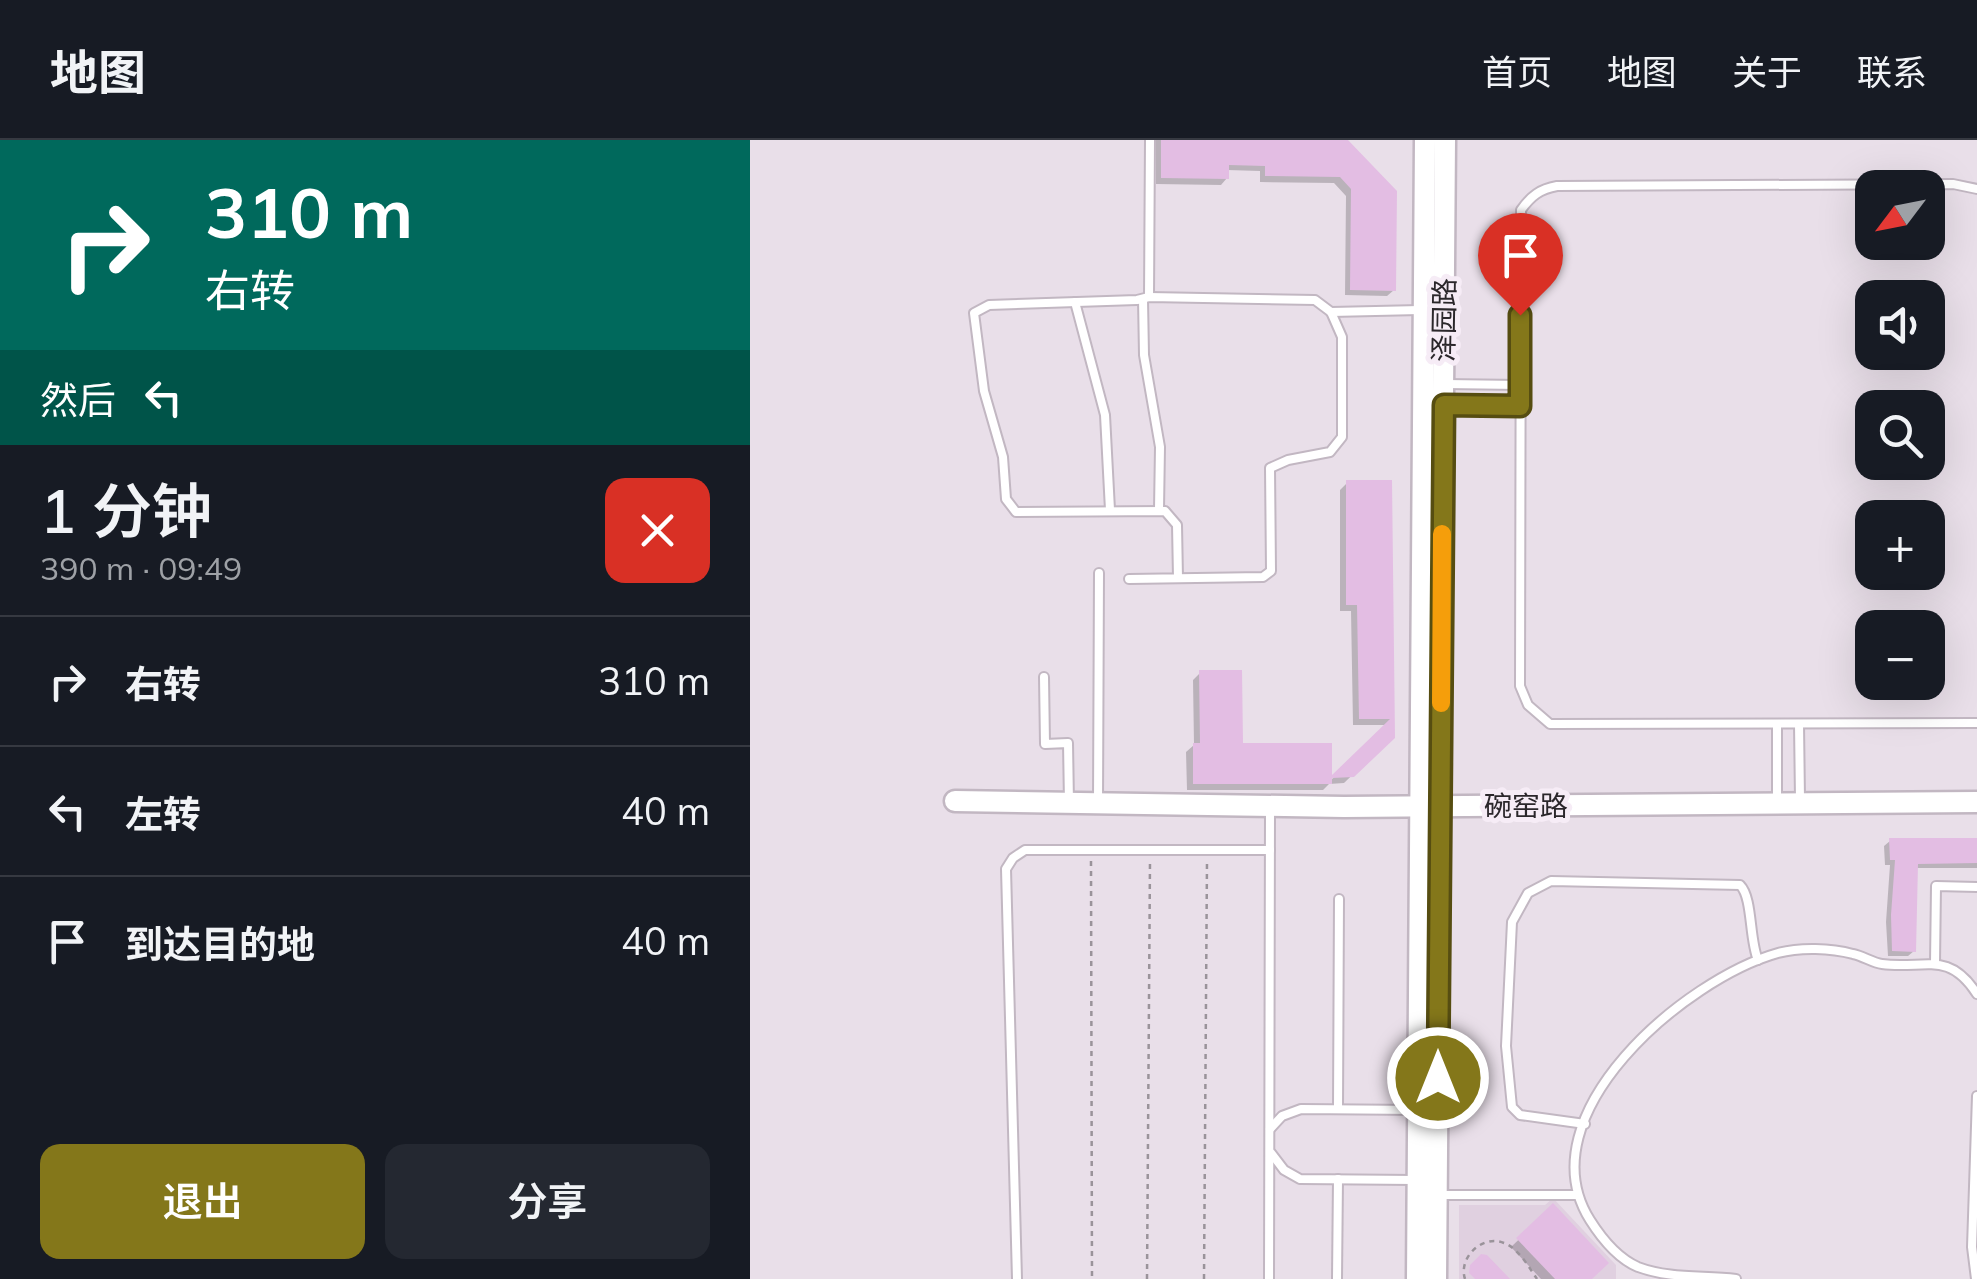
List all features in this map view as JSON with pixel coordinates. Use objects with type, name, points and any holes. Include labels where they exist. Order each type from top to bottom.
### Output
[{"type":"street","points":[[1407,140],[1425,169]]},
{"type":"street","name":"泽园路","points":[[1425,140],[1436,1279]]},
{"type":"street","name":"泽园路","points":[[1416,1279],[1418,1110],[1444,395],[1445,140]]},
{"type":"street","points":[[1446,178],[1462,140]]},
{"type":"street","name":"碗窑路","points":[[956,801],[1270,806],[1977,802]]},
{"type":"lane","points":[[1150,140],[1144,355],[1160,447],[1158,509]]},
{"type":"lane","points":[[1977,189],[1952,184],[1558,186],[1541,190],[1520,210],[1520,686],[1534,713],[1550,724],[1977,723]]},
{"type":"lane","points":[[1129,579],[1263,577],[1271,571],[1270,468],[1288,460],[1330,452],[1342,437],[1342,337],[1331,312],[1315,300],[1146,298],[990,305],[974,314],[979,365],[1003,457],[1010,507],[1016,512],[1158,509],[1168,513],[1177,525],[1178,578]]},
{"type":"lane","points":[[1075,302],[1106,415],[1110,510]]},
{"type":"lane","points":[[1331,312],[1424,310]]},
{"type":"lane","points":[[1444,395],[1520,386]]},
{"type":"lane","points":[[1444,395],[1520,406]]},
{"type":"lane","points":[[1098,803],[1100,572]]},
{"type":"lane","points":[[1044,677],[1045,744],[1068,744],[1069,802]]},
{"type":"lane","points":[[1777,724],[1777,804]]},
{"type":"lane","points":[[1799,724],[1800,803]]},
{"type":"lane","points":[[1268,1279],[1270,806]]},
{"type":"lane","points":[[1018,1279],[1006,869],[1012,858],[1024,850],[1270,850]]},
{"type":"lane","points":[[1585,1124],[1520,1115],[1512,1107],[1506,1046],[1512,922],[1528,893],[1551,880],[1740,885],[1747,892],[1752,947],[1758,960]]},
{"type":"lane","points":[[1935,963],[1936,886],[1977,887]]},
{"type":"lane","points":[[1338,900],[1338,1109]]},
{"type":"lane","points":[[1736,1279],[1676,1278],[1637,1267],[1599,1234],[1577,1195],[1574,1154],[1618,1061],[1698,992],[1781,952],[1830,950],[1881,964],[1935,963],[1964,977],[1977,994]]},
{"type":"lane","points":[[1976,1279],[1972,1247],[1977,1096]]},
{"type":"lane","points":[[1269,1130],[1294,1110],[1418,1110]]},
{"type":"lane","points":[[1269,1148],[1278,1164],[1300,1179],[1418,1180]]},
{"type":"lane","points":[[1338,1179],[1338,1279]]},
{"type":"lane","points":[[1437,1195],[1577,1195]]},
{"type":"path","points":[[1092,850],[1092,1279]]},
{"type":"path","points":[[1147,1279],[1150,850]]},
{"type":"path","points":[[1204,1279],[1207,850]]},
{"type":"path","points":[[1466,1279],[1466,1256],[1483,1244],[1498,1241],[1520,1255],[1537,1279]]},
{"type":"shaded area","points":[[1553,1198],[1616,1265],[1616,1279],[1459,1279],[1459,1205],[1545,1205]]},
{"type":"building","points":[[1161,140],[1348,140],[1397,191],[1396,291],[1350,290],[1351,189],[1340,177],[1265,176],[1265,166],[1229,165],[1229,179],[1161,178]]},
{"type":"building","points":[[1346,480],[1392,480],[1395,738],[1354,777],[1332,778],[1332,784],[1193,784],[1193,743],[1200,743],[1199,670],[1242,670],[1243,743],[1332,743],[1332,775],[1390,719],[1359,719],[1357,605],[1346,605]]},
{"type":"building","points":[[1889,838],[1977,838],[1977,863],[1918,864],[1916,952],[1892,951],[1895,860],[1890,860]]},
{"type":"building","points":[[1553,1203],[1609,1263],[1592,1279],[1555,1279],[1516,1238]]},
{"type":"building","points":[[1481,1254],[1487,1255],[1510,1279],[1475,1279],[1469,1273],[1470,1265]]},
{"type":"slow traffic","points":[[1441,703],[1442,534]]},
{"type":"route","points":[[1438,1078],[1444,405],[1520,406],[1520,315]]}]
